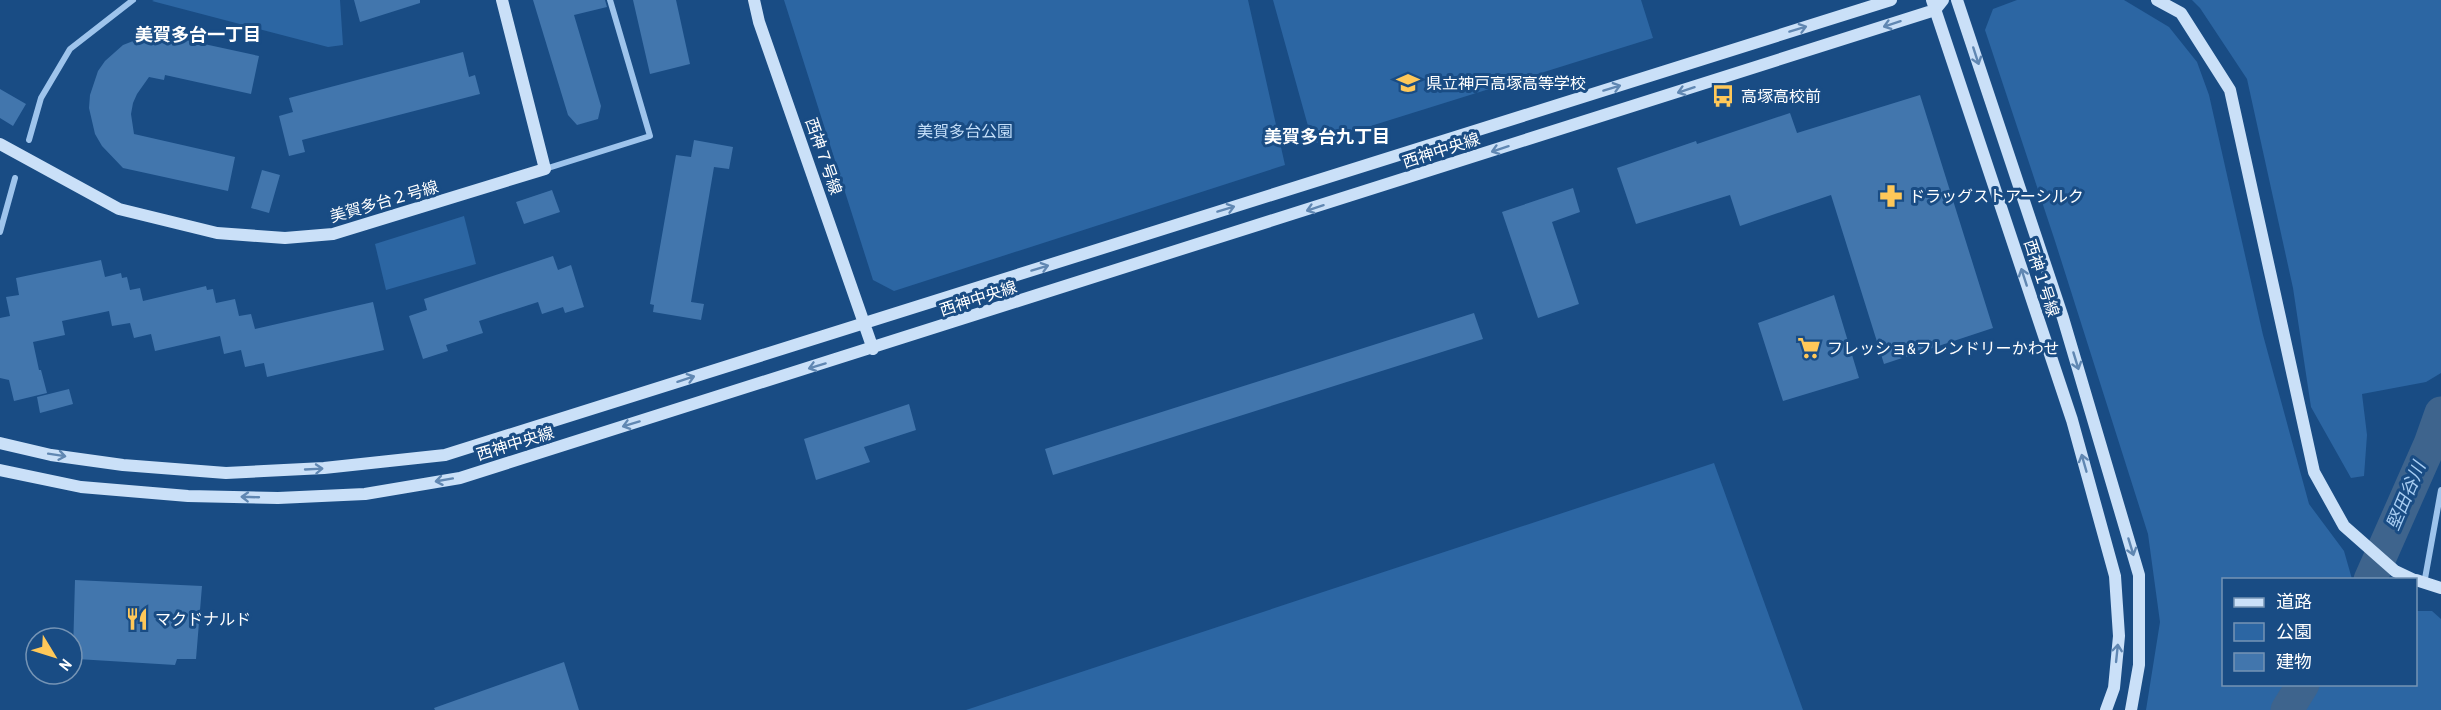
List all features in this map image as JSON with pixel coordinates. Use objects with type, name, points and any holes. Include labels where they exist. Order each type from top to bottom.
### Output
[{"type":"street","points":[[28,140],[41,98],[70,49],[133,0]]},
{"type":"street","points":[[502,0],[545,170],[650,136],[610,0]]},
{"type":"street","name":"西神７号線","points":[[754,0],[759,22],[873,349]]},
{"type":"street","name":"西神中央線","points":[[0,443],[51,455],[226,473],[324,468],[445,455],[1891,0]]},
{"type":"street","points":[[1933,5],[1943,0]]},
{"type":"street","name":"西神１号線","points":[[1957,0],[2063,318],[2139,575],[2139,665],[2131,710]]},
{"type":"street","points":[[2157,0],[2181,13],[2230,90],[2314,472],[2344,526],[2395,571],[2411,578]]},
{"type":"street","name":"西神中央線","points":[[0,470],[81,487],[188,495],[278,498],[365,494],[460,478],[873,349],[1933,5]]},
{"type":"street","name":"西神１号線","points":[[1933,5],[2072,420],[2115,576],[2119,636],[2114,688],[2106,710]]},
{"type":"street","name":"美賀多台２号線","points":[[0,144],[119,209],[217,233],[285,238],[333,234],[545,170]]},
{"type":"street","points":[[0,232],[15,178]]},
{"type":"street","points":[[2441,490],[2418,581],[2441,588]]},
{"type":"green space","points":[[340,0],[343,45],[328,47],[152,1]]},
{"type":"green space","name":"美賀多台公園","points":[[784,0],[1248,0],[1285,165],[894,291],[873,280]]},
{"type":"green space","name":"県立神戸高塚高等学校","points":[[1273,0],[1641,0],[1653,38],[1313,144]]},
{"type":"green space","points":[[2017,0],[2124,0],[2169,27],[2197,62],[2209,95],[2263,335],[2309,504],[2344,551],[2352,578],[2222,578],[2222,686],[2417,686],[2417,611],[2432,611],[2441,619],[2441,710],[2146,710],[2160,622],[2148,534],[1985,30],[1993,9]]},
{"type":"green space","points":[[2192,0],[2441,0],[2441,373],[2426,382],[2362,394],[2367,435],[2364,476],[2351,478],[2311,407],[2293,288],[2247,79],[2200,8]]},
{"type":"green space","points":[[464,216],[476,264],[386,290],[375,244]]},
{"type":"green space","points":[[1714,463],[1803,710],[966,710]]},
{"type":"building","points":[[354,0],[420,0],[420,3],[360,22]]},
{"type":"building","points":[[533,0],[605,0],[607,7],[574,15],[601,106],[598,119],[577,125],[568,115]]},
{"type":"building","points":[[633,0],[676,0],[690,64],[650,74]]},
{"type":"building","points":[[158,34],[259,56],[251,94],[165,75],[164,80],[149,77],[133,103],[131,114],[134,134],[235,157],[228,191],[123,168],[102,146],[95,134],[89,108],[90,95],[98,71],[105,61],[123,45]]},
{"type":"building","points":[[463,52],[469,77],[475,75],[480,94],[302,140],[305,152],[289,156],[279,116],[293,112],[289,98]]},
{"type":"building","points":[[0,89],[26,104],[13,126],[0,118]]},
{"type":"building","points":[[1920,95],[1993,328],[1884,364],[1831,195],[1740,226],[1730,195],[1636,224],[1617,168],[1790,113],[1797,133]]},
{"type":"building","points":[[694,140],[733,147],[729,169],[714,167],[691,302],[704,304],[701,320],[653,312],[654,305],[650,304],[676,155],[691,157]]},
{"type":"building","points":[[262,170],[280,175],[269,213],[251,208]]},
{"type":"building","points":[[1573,188],[1580,212],[1552,222],[1579,304],[1538,318],[1502,212]]},
{"type":"building","points":[[552,190],[560,212],[524,224],[516,202]]},
{"type":"building","points":[[553,256],[558,270],[571,265],[584,307],[565,313],[563,307],[542,314],[538,302],[479,321],[483,333],[446,345],[448,351],[423,359],[409,316],[427,310],[424,299]]},
{"type":"building","points":[[101,260],[105,277],[121,273],[122,278],[127,277],[130,290],[140,288],[143,301],[206,286],[207,290],[213,289],[216,303],[235,299],[239,316],[251,314],[255,329],[373,302],[384,350],[267,377],[264,363],[245,367],[241,350],[224,354],[220,336],[155,351],[151,334],[134,338],[130,323],[112,326],[109,311],[62,321],[65,335],[33,342],[47,393],[14,401],[9,380],[0,378],[0,318],[10,316],[6,297],[19,295],[16,278]]},
{"type":"building","points":[[1834,295],[1859,378],[1783,401],[1758,323]]},
{"type":"building","points":[[1474,313],[1483,339],[1053,475],[1045,449]]},
{"type":"building","points":[[69,389],[73,404],[40,413],[37,397]]},
{"type":"building","points":[[909,404],[916,430],[864,447],[870,462],[816,480],[804,439]]},
{"type":"building","name":"マクドナルド","points":[[75,580],[202,586],[196,659],[177,659],[175,665],[84,659],[84,626],[74,626]]},
{"type":"building","points":[[564,662],[579,710],[435,710],[434,708]]},
{"type":"waterway","name":"堅田谷川","points":[[2371,578],[2430,444],[2441,413]]},
{"type":"waterway","name":"堅田谷川","points":[[2287,710],[2302,686]]},
{"type":"place","name":"県立神戸高塚高等学校","points":[[1408,83]]},
{"type":"place","name":"高塚高校前","points":[[1723,96]]},
{"type":"place","name":"ドラッグストアーシルク","points":[[1891,196]]},
{"type":"place","name":"フレッショ&フレンドリーかわせ","points":[[1809,348]]},
{"type":"place","name":"マクドナルド","points":[[137,619]]},
{"type":"district","name":"美賀多台一丁目","points":[[198,35]]},
{"type":"district","name":"美賀多台九丁目","points":[[1327,137]]}]
